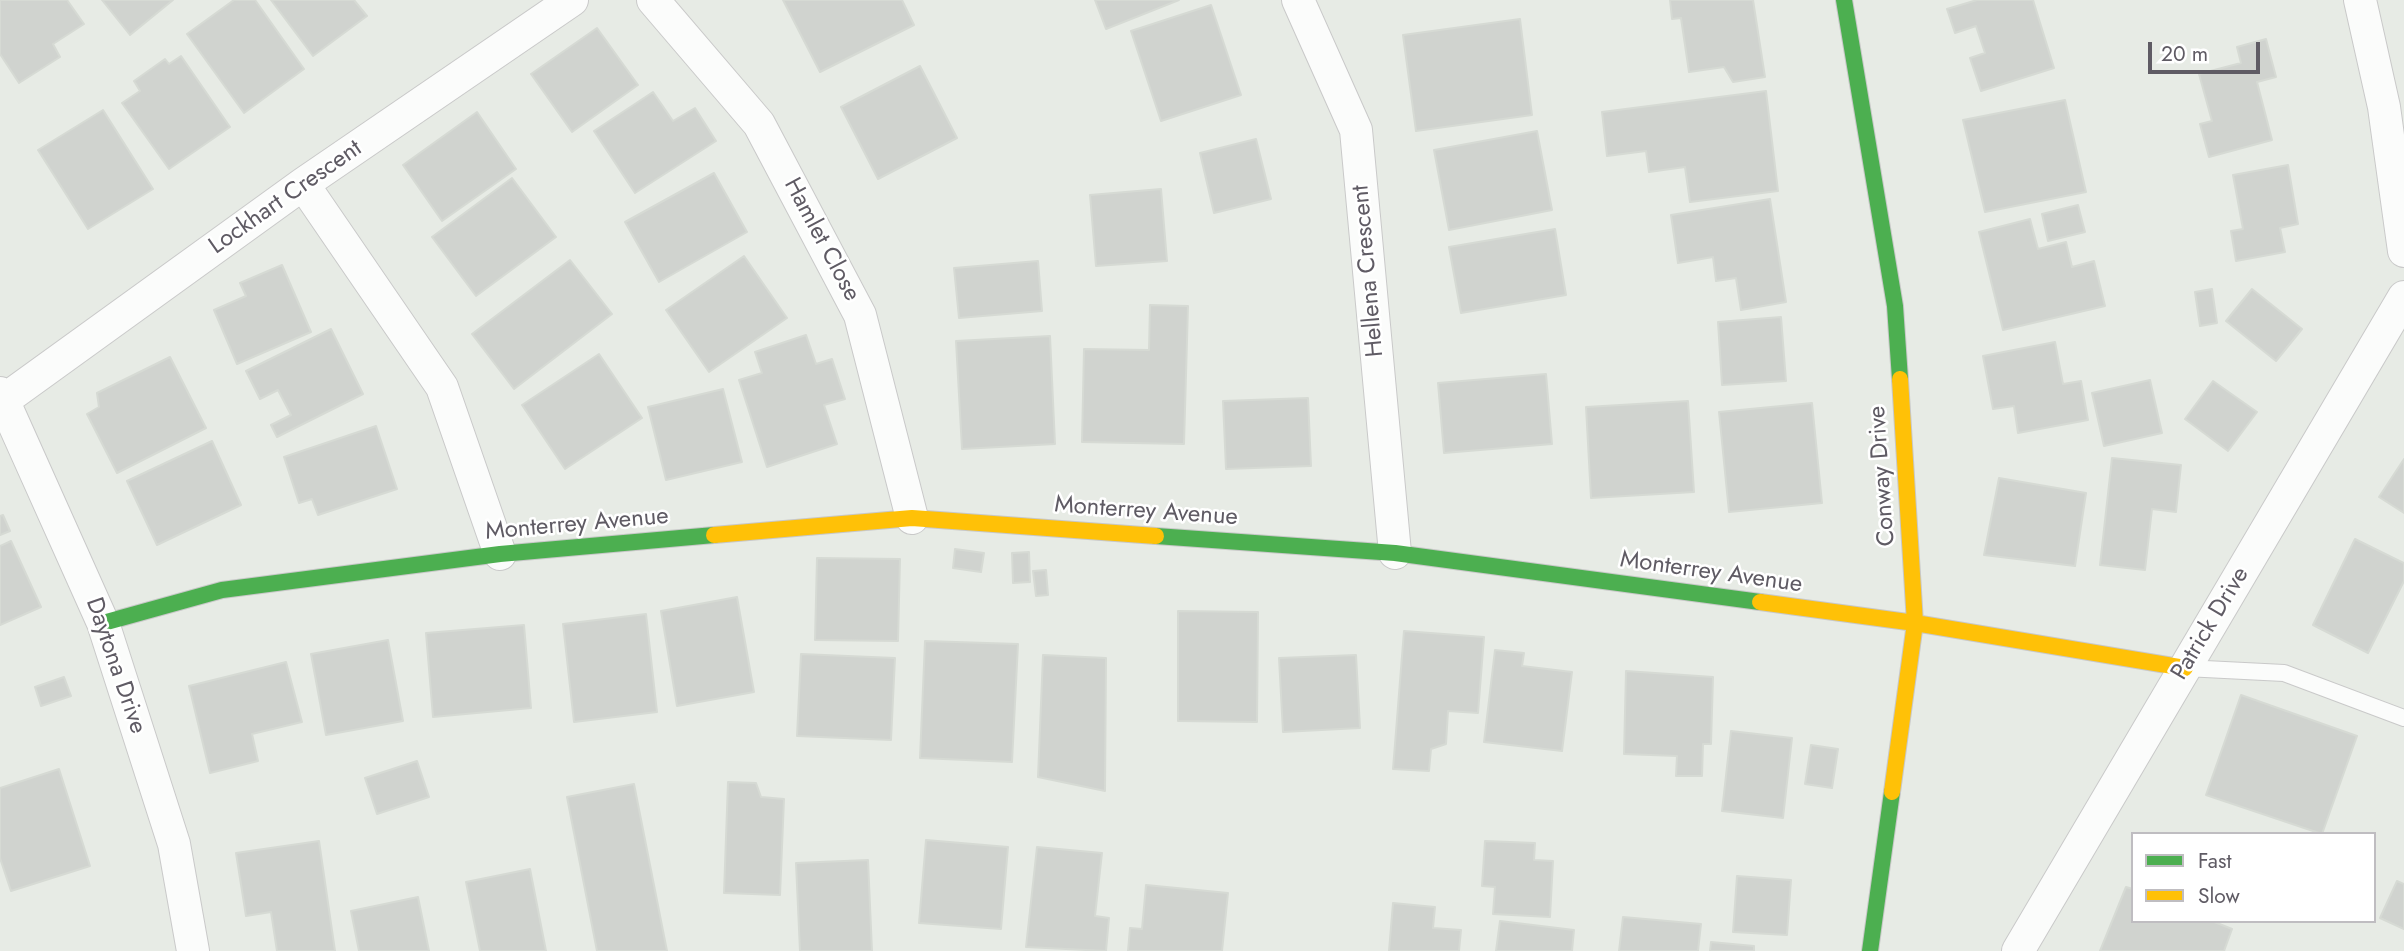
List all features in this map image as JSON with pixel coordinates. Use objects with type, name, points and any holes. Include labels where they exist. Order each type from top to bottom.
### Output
[{"type":"street","name":"Lockhart Crescent","points":[[2,397],[303,184],[572,0]]},
{"type":"street","name":"Hamlet Close","points":[[653,0],[759,124],[860,315],[912,518]]},
{"type":"street","name":"Hellena Crescent","points":[[1298,0],[1356,130],[1395,553]]},
{"type":"street","name":"Conway Drive","points":[[1844,0],[1895,306],[1915,623],[1870,951]]},
{"type":"street","points":[[2360,0],[2384,107],[2404,251]]},
{"type":"street","points":[[303,184],[442,387],[500,554]]},
{"type":"street","name":"Patrick Drive","points":[[2018,951],[2404,297]]},
{"type":"street","name":"Daytona Drive","points":[[2,397],[103,623],[174,844],[193,951]]},
{"type":"street","name":"Monterrey Avenue","points":[[103,623],[222,590],[500,554],[912,518],[1395,553],[1915,623],[2185,668]]},
{"type":"lane","points":[[2185,668],[2284,673],[2404,718]]},
{"type":"building","points":[[0,0],[67,0],[84,24],[53,44],[60,57],[19,83],[0,54]]},
{"type":"building","points":[[102,0],[173,0],[130,35]]},
{"type":"building","points":[[234,0],[255,0],[304,69],[244,113],[187,34]]},
{"type":"building","points":[[271,0],[354,0],[367,16],[313,56]]},
{"type":"building","points":[[783,0],[902,0],[914,25],[820,72]]},
{"type":"building","points":[[1095,0],[1179,0],[1106,29]]},
{"type":"building","points":[[1670,0],[1753,0],[1765,77],[1733,82],[1724,67],[1689,72],[1681,18],[1672,19]]},
{"type":"building","points":[[1977,0],[2033,0],[2054,68],[1981,91],[1970,58],[1985,53],[1976,26],[1955,33],[1947,9]]},
{"type":"building","points":[[1211,5],[1241,95],[1161,121],[1131,31]]},
{"type":"building","points":[[1520,19],[1532,115],[1416,131],[1403,35]]},
{"type":"building","points":[[597,28],[638,85],[572,132],[531,74]]},
{"type":"building","points":[[2266,39],[2276,77],[2257,82],[2272,140],[2209,157],[2200,124],[2212,121],[2199,74],[2241,63],[2237,47]]},
{"type":"building","points":[[181,56],[230,127],[169,169],[122,103],[140,91],[134,81],[165,59],[169,64]]},
{"type":"building","points":[[920,66],[957,138],[878,179],[841,107]]},
{"type":"building","points":[[1766,91],[1778,191],[1690,202],[1685,167],[1649,172],[1646,151],[1607,156],[1602,112]]},
{"type":"building","points":[[653,92],[673,121],[695,108],[716,141],[635,193],[594,131]]},
{"type":"building","points":[[2065,100],[2086,192],[1985,212],[1963,120]]},
{"type":"building","points":[[103,110],[153,189],[88,229],[38,150]]},
{"type":"building","points":[[477,112],[516,169],[442,221],[403,165]]},
{"type":"building","points":[[1537,131],[1552,210],[1449,230],[1434,150]]},
{"type":"building","points":[[1256,139],[1271,199],[1214,213],[1200,153]]},
{"type":"building","points":[[2288,165],[2298,224],[2280,228],[2285,252],[2236,261],[2231,231],[2243,229],[2233,175]]},
{"type":"building","points":[[714,173],[747,232],[659,282],[625,222]]},
{"type":"building","points":[[512,178],[556,237],[476,296],[432,237]]},
{"type":"building","points":[[1161,189],[1167,261],[1096,266],[1090,195]]},
{"type":"building","points":[[1770,199],[1786,302],[1741,310],[1736,278],[1716,281],[1713,257],[1678,263],[1671,215]]},
{"type":"building","points":[[2078,205],[2085,232],[2048,241],[2042,214]]},
{"type":"building","points":[[2030,219],[2038,249],[2066,242],[2072,267],[2094,261],[2105,306],[2003,330],[1979,232]]},
{"type":"building","points":[[1555,229],[1566,295],[1461,313],[1449,247]]},
{"type":"building","points":[[744,256],[787,318],[709,372],[666,310]]},
{"type":"building","points":[[570,260],[612,314],[514,389],[472,334]]},
{"type":"building","points":[[1038,261],[1042,311],[959,318],[954,268]]},
{"type":"building","points":[[282,265],[311,332],[237,364],[214,310],[246,296],[240,283]]},
{"type":"building","points":[[2212,289],[2217,323],[2200,326],[2195,292]]},
{"type":"building","points":[[2252,289],[2302,329],[2276,361],[2226,321]]},
{"type":"building","points":[[1150,305],[1188,306],[1184,444],[1082,442],[1084,349],[1149,350]]},
{"type":"building","points":[[1781,317],[1786,381],[1722,385],[1718,322]]},
{"type":"building","points":[[331,329],[363,394],[277,437],[271,425],[291,415],[278,390],[260,399],[246,371]]},
{"type":"building","points":[[806,335],[816,364],[832,359],[845,399],[824,405],[837,444],[767,467],[739,380],[762,373],[755,352]]},
{"type":"building","points":[[1050,336],[1055,444],[962,449],[956,341]]},
{"type":"building","points":[[2055,342],[2063,384],[2081,381],[2088,420],[2018,433],[2014,406],[1993,409],[1983,356]]},
{"type":"building","points":[[599,354],[642,418],[565,469],[522,405]]},
{"type":"building","points":[[170,357],[206,428],[117,473],[87,414],[99,407],[97,393]]},
{"type":"building","points":[[1546,374],[1552,444],[1444,453],[1438,383]]},
{"type":"building","points":[[2150,380],[2162,433],[2104,446],[2092,393]]},
{"type":"building","points":[[2213,381],[2257,412],[2228,451],[2185,419]]},
{"type":"building","points":[[723,389],[742,462],[666,480],[648,407]]},
{"type":"building","points":[[1308,398],[1311,466],[1226,469],[1223,401]]},
{"type":"building","points":[[1688,401],[1694,492],[1591,498],[1586,407]]},
{"type":"building","points":[[1812,403],[1822,503],[1729,512],[1719,412]]},
{"type":"building","points":[[376,426],[397,489],[318,515],[312,499],[299,503],[284,457]]},
{"type":"building","points":[[212,441],[241,505],[157,545],[127,481]]},
{"type":"building","points":[[2112,458],[2181,465],[2176,512],[2152,509],[2145,570],[2100,565]]},
{"type":"building","points":[[2404,459],[2404,513],[2379,497]]},
{"type":"building","points":[[1999,478],[2086,493],[2075,566],[1984,555]]},
{"type":"building","points":[[3,515],[10,531],[0,535],[0,516]]},
{"type":"building","points":[[2355,539],[2404,563],[2404,581],[2368,653],[2313,625]]},
{"type":"building","points":[[11,541],[41,607],[0,625],[0,546]]},
{"type":"building","points":[[955,549],[984,553],[981,572],[953,568]]},
{"type":"building","points":[[1029,552],[1030,582],[1013,583],[1012,553]]},
{"type":"building","points":[[817,558],[900,559],[898,641],[815,640]]},
{"type":"building","points":[[1046,570],[1048,595],[1036,596],[1033,571]]},
{"type":"building","points":[[737,597],[754,692],[677,706],[661,611]]},
{"type":"building","points":[[1178,611],[1258,612],[1257,722],[1178,721]]},
{"type":"building","points":[[646,614],[657,712],[574,722],[563,624]]},
{"type":"building","points":[[524,625],[531,708],[433,717],[426,633]]},
{"type":"building","points":[[1404,631],[1484,637],[1478,713],[1448,711],[1446,744],[1431,749],[1429,771],[1393,769]]},
{"type":"building","points":[[388,640],[403,721],[326,735],[311,654]]},
{"type":"building","points":[[925,641],[1018,644],[1012,762],[920,758]]},
{"type":"building","points":[[1495,650],[1524,653],[1522,666],[1572,672],[1562,751],[1484,742]]},
{"type":"building","points":[[801,654],[895,658],[891,740],[797,736]]},
{"type":"building","points":[[1043,655],[1106,658],[1105,791],[1038,777]]},
{"type":"building","points":[[1356,655],[1360,728],[1283,732],[1279,658]]},
{"type":"building","points":[[286,662],[302,722],[252,734],[258,761],[210,773],[189,686]]},
{"type":"building","points":[[1626,671],[1713,677],[1711,744],[1703,744],[1702,776],[1676,776],[1677,756],[1624,754]]},
{"type":"building","points":[[64,677],[71,696],[41,706],[35,687]]},
{"type":"building","points":[[2241,695],[2357,736],[2323,832],[2206,795]]},
{"type":"building","points":[[1731,731],[1792,738],[1783,818],[1722,811]]},
{"type":"building","points":[[1811,745],[1838,749],[1832,788],[1805,784]]},
{"type":"building","points":[[417,761],[429,797],[377,814],[365,778]]},
{"type":"building","points":[[59,769],[90,866],[11,891],[0,858],[0,788]]},
{"type":"building","points":[[728,782],[756,783],[761,797],[784,799],[780,895],[724,893]]},
{"type":"building","points":[[634,784],[667,951],[597,951],[567,797]]},
{"type":"building","points":[[926,840],[1008,847],[1001,929],[919,923]]},
{"type":"building","points":[[319,841],[335,951],[277,951],[271,912],[246,916],[236,853]]},
{"type":"building","points":[[1485,841],[1535,843],[1534,860],[1553,861],[1550,917],[1493,914],[1495,887],[1482,886]]},
{"type":"building","points":[[1037,847],[1102,853],[1095,916],[1109,918],[1106,951],[1026,947]]},
{"type":"building","points":[[868,860],[872,951],[800,951],[796,863]]},
{"type":"building","points":[[530,869],[546,951],[480,951],[466,882]]},
{"type":"building","points":[[1737,876],[1791,880],[1787,935],[1733,932]]},
{"type":"building","points":[[2397,881],[2404,884],[2404,929],[2380,918]]},
{"type":"building","points":[[1146,885],[1228,893],[1222,951],[1128,951],[1130,928],[1142,929]]},
{"type":"building","points":[[2126,887],[2131,888],[2131,923],[2217,923],[2232,929],[2224,951],[2100,951]]},
{"type":"building","points":[[418,897],[429,951],[359,951],[351,911]]},
{"type":"building","points":[[1393,903],[1435,907],[1433,928],[1461,930],[1459,951],[1389,951]]},
{"type":"building","points":[[1623,917],[1701,924],[1698,951],[1619,951]]},
{"type":"building","points":[[1500,921],[1574,930],[1572,951],[1496,951]]},
{"type":"building","points":[[1711,942],[1754,946],[1754,951],[1710,951]]},
{"type":"traffic: fast","points":[[1844,0],[1895,306],[1900,379]]},
{"type":"traffic: fast","points":[[103,623],[222,590],[500,554],[714,535]]},
{"type":"traffic: fast","points":[[1156,536],[1395,553],[1760,602]]},
{"type":"traffic: fast","points":[[1870,951],[1892,792]]},
{"type":"traffic: slow","points":[[1892,792],[1915,623],[1900,379]]},
{"type":"traffic: slow","points":[[714,535],[912,518],[1156,536]]},
{"type":"traffic: slow","points":[[1760,602],[1915,623],[2185,668]]}]
